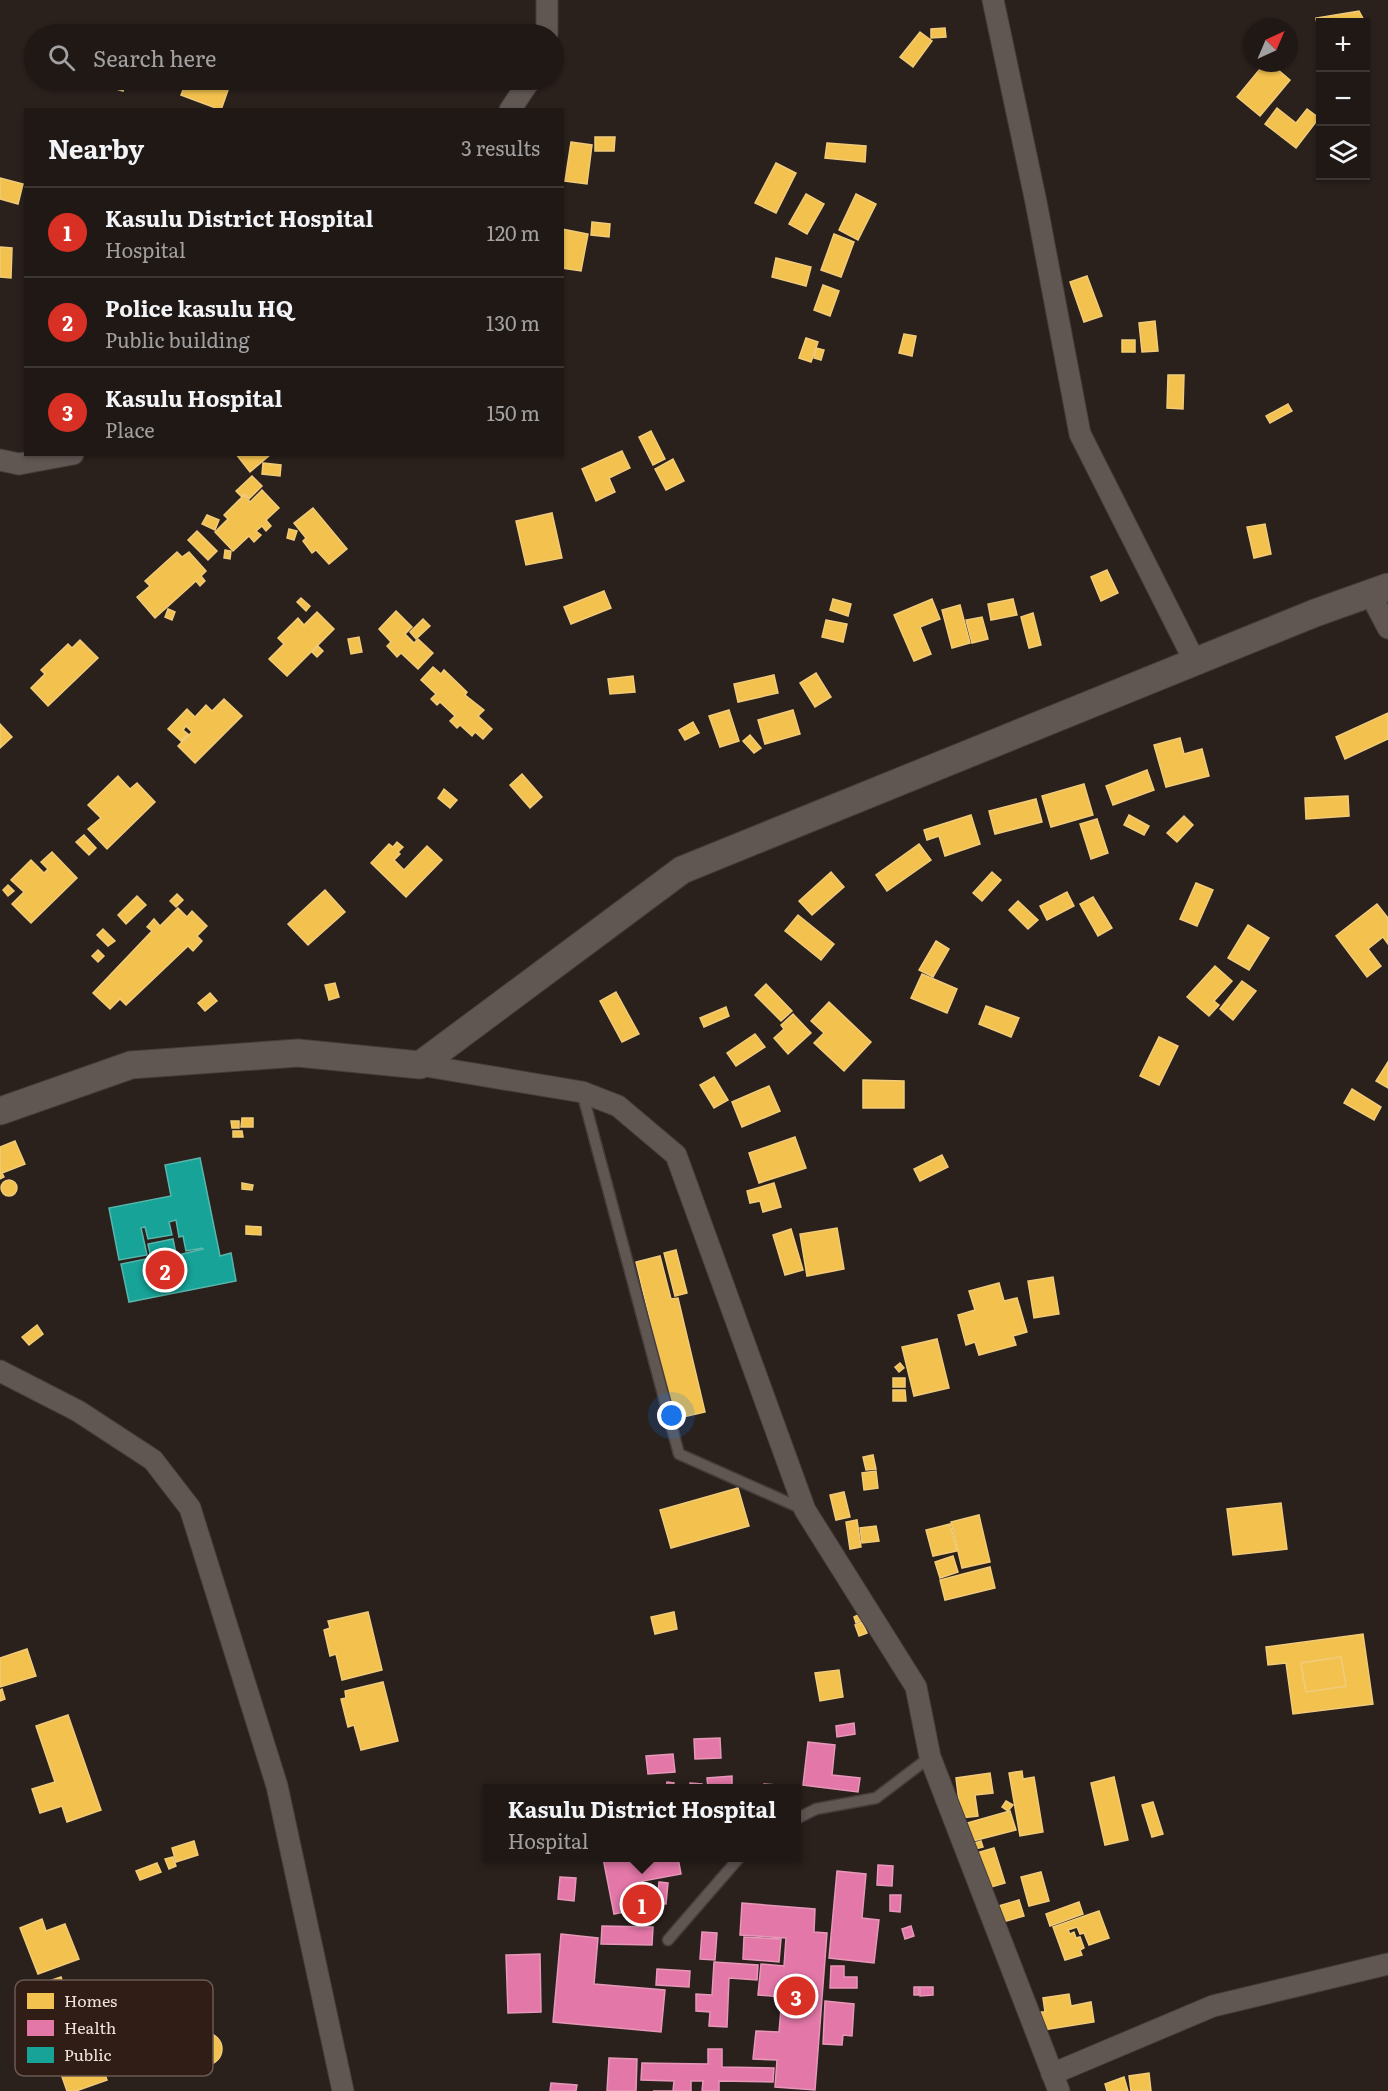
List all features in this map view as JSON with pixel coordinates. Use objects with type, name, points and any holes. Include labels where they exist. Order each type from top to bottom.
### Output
[{"type":"street","points":[[547,0],[547,24]]},
{"type":"street","points":[[993,0],[1036,202],[1080,434],[1195,662]]},
{"type":"street","points":[[511,108],[523,90]]},
{"type":"street","points":[[0,460],[19,464],[62,456]]},
{"type":"street","points":[[420,1065],[682,870],[1315,613],[1381,589]]},
{"type":"street","points":[[1381,589],[1377,607],[1388,628]]},
{"type":"street","points":[[0,1111],[131,1065],[298,1053],[420,1065],[582,1092],[618,1106],[676,1155],[805,1510],[916,1688],[930,1757],[1055,2083],[1213,2006],[1388,1964]]},
{"type":"street","points":[[0,1371],[78,1411],[153,1460],[190,1508],[277,1786],[343,2091]]},
{"type":"lane","points":[[582,1092],[679,1454],[805,1510]]},
{"type":"lane","points":[[801,1816],[816,1809],[876,1798],[930,1757]]},
{"type":"lane","points":[[668,1940],[735,1862]]},
{"type":"building: Homes","points":[[1359,11],[1363,18],[1316,18]]},
{"type":"building: Homes","points":[[945,28],[946,37],[931,38],[931,29]]},
{"type":"building: Homes","points":[[920,32],[932,41],[913,67],[900,57]]},
{"type":"building: Homes","points":[[1258,72],[1281,72],[1290,80],[1260,116],[1237,97]]},
{"type":"building: Homes","points":[[183,90],[228,90],[222,108],[216,108],[181,95]]},
{"type":"building: Homes","points":[[1277,108],[1296,123],[1307,109],[1316,116],[1316,122],[1296,148],[1265,124]]},
{"type":"building: Homes","points":[[595,137],[615,137],[614,151],[595,151]]},
{"type":"building: Homes","points":[[571,142],[592,145],[587,184],[565,181]]},
{"type":"building: Homes","points":[[827,143],[866,146],[865,162],[825,158]]},
{"type":"building: Homes","points":[[776,163],[796,173],[776,213],[755,203]]},
{"type":"building: Homes","points":[[0,178],[23,184],[18,204],[0,199]]},
{"type":"building: Homes","points":[[806,194],[824,204],[807,234],[789,224]]},
{"type":"building: Homes","points":[[856,194],[876,204],[858,240],[839,230]]},
{"type":"building: Homes","points":[[592,222],[610,224],[609,237],[591,235]]},
{"type":"building: Homes","points":[[564,229],[588,234],[581,271],[564,268]]},
{"type":"building: Homes","points":[[834,234],[854,242],[841,277],[821,270]]},
{"type":"building: Homes","points":[[0,247],[12,248],[11,278],[0,277]]},
{"type":"building: Homes","points":[[776,258],[811,267],[806,286],[772,277]]},
{"type":"building: Homes","points":[[1087,276],[1102,316],[1084,322],[1070,282]]},
{"type":"building: Homes","points":[[823,285],[839,291],[830,316],[814,310]]},
{"type":"building: Homes","points":[[1155,321],[1158,351],[1142,352],[1139,323]]},
{"type":"building: Homes","points":[[904,334],[916,336],[912,356],[899,353]]},
{"type":"building: Homes","points":[[806,338],[818,342],[811,362],[799,358]]},
{"type":"building: Homes","points":[[1122,340],[1135,340],[1135,352],[1122,352]]},
{"type":"building: Homes","points":[[816,348],[824,350],[821,360],[814,358]]},
{"type":"building: Homes","points":[[1168,375],[1184,375],[1183,409],[1167,408]]},
{"type":"building: Homes","points":[[1288,404],[1292,411],[1270,423],[1266,416]]},
{"type":"building: Homes","points":[[651,431],[665,459],[653,465],[639,437]]},
{"type":"building: Homes","points":[[622,451],[630,468],[609,478],[615,492],[596,501],[582,469]]},
{"type":"building: Homes","points":[[238,456],[269,456],[250,472]]},
{"type":"building: Homes","points":[[673,459],[684,481],[666,490],[655,469]]},
{"type":"building: Homes","points":[[263,463],[281,465],[280,476],[262,474]]},
{"type":"building: Homes","points":[[252,476],[262,486],[249,499],[244,494],[242,497],[236,491]]},
{"type":"building: Homes","points":[[262,490],[279,508],[266,520],[271,526],[266,531],[262,526],[256,531],[261,535],[254,542],[249,536],[233,551],[215,532],[228,519],[224,515],[244,495],[250,502]]},
{"type":"building: Homes","points":[[313,508],[347,549],[329,564],[316,550],[312,553],[303,541],[306,538],[294,523]]},
{"type":"building: Homes","points":[[552,513],[562,558],[526,565],[516,521]]},
{"type":"building: Homes","points":[[207,515],[219,520],[215,530],[202,524]]},
{"type":"building: Homes","points":[[1265,524],[1271,554],[1254,558],[1247,527]]},
{"type":"building: Homes","points":[[289,529],[297,531],[294,540],[287,538]]},
{"type":"building: Homes","points":[[197,531],[217,551],[208,560],[188,540]]},
{"type":"building: Homes","points":[[225,550],[231,551],[230,559],[224,558]]},
{"type":"building: Homes","points":[[177,552],[182,557],[189,552],[206,571],[201,576],[205,581],[200,586],[196,581],[155,618],[137,597],[150,586],[145,581]]},
{"type":"building: Homes","points":[[1107,570],[1118,593],[1101,601],[1091,577]]},
{"type":"building: Homes","points":[[604,591],[611,608],[571,624],[564,607]]},
{"type":"building: Homes","points":[[301,598],[310,606],[306,611],[297,602]]},
{"type":"building: Homes","points":[[833,599],[851,604],[848,616],[830,610]]},
{"type":"building: Homes","points":[[932,599],[940,619],[920,627],[931,654],[914,661],[894,615]]},
{"type":"building: Homes","points":[[1013,599],[1017,615],[991,620],[988,604]]},
{"type":"building: Homes","points":[[960,605],[970,643],[952,648],[942,610]]},
{"type":"building: Homes","points":[[168,609],[175,612],[172,620],[165,617]]},
{"type":"building: Homes","points":[[396,611],[412,627],[405,634],[414,643],[418,639],[433,653],[418,669],[401,653],[397,657],[387,646],[391,642],[379,629]]},
{"type":"building: Homes","points":[[317,612],[334,629],[287,676],[269,659],[284,644],[278,638],[298,618],[304,625]]},
{"type":"building: Homes","points":[[1033,613],[1041,645],[1029,648],[1021,617]]},
{"type":"building: Homes","points":[[982,617],[988,639],[972,643],[966,620]]},
{"type":"building: Homes","points":[[423,619],[430,626],[416,639],[410,632]]},
{"type":"building: Homes","points":[[826,620],[847,624],[843,642],[822,637]]},
{"type":"building: Homes","points":[[359,637],[362,652],[351,654],[348,639]]},
{"type":"building: Homes","points":[[80,640],[98,658],[48,706],[31,688],[45,674],[41,670],[68,644],[72,648]]},
{"type":"building: Homes","points":[[318,646],[323,651],[317,657],[312,652]]},
{"type":"building: Homes","points":[[433,667],[441,674],[444,670],[467,692],[465,695],[484,710],[478,716],[492,729],[483,739],[475,732],[472,736],[460,725],[457,728],[450,721],[455,716],[440,702],[437,705],[431,699],[436,694],[421,680]]},
{"type":"building: Homes","points":[[816,673],[831,697],[815,707],[800,683]]},
{"type":"building: Homes","points":[[774,675],[778,693],[738,702],[734,684]]},
{"type":"building: Homes","points":[[633,676],[635,692],[610,694],[608,679]]},
{"type":"building: Homes","points":[[224,699],[242,716],[195,763],[178,746],[192,732],[186,726],[183,730],[188,734],[181,741],[168,729],[187,709],[195,717],[206,705],[212,711]]},
{"type":"building: Homes","points":[[729,710],[739,741],[720,747],[709,716]]},
{"type":"building: Homes","points":[[793,710],[800,734],[765,744],[758,720]]},
{"type":"building: Homes","points":[[1388,713],[1388,739],[1345,759],[1336,737]]},
{"type":"building: Homes","points":[[693,722],[699,733],[685,740],[679,730]]},
{"type":"building: Homes","points":[[0,724],[12,737],[0,748]]},
{"type":"building: Homes","points":[[750,735],[761,748],[754,753],[743,741]]},
{"type":"building: Homes","points":[[1180,738],[1184,754],[1202,749],[1209,776],[1166,787],[1154,745]]},
{"type":"building: Homes","points":[[1147,770],[1154,790],[1113,805],[1106,786]]},
{"type":"building: Homes","points":[[522,774],[542,797],[530,808],[510,785]]},
{"type":"building: Homes","points":[[118,776],[130,789],[137,783],[155,802],[107,849],[88,829],[101,818],[88,805]]},
{"type":"building: Homes","points":[[1084,784],[1093,815],[1051,827],[1042,796]]},
{"type":"building: Homes","points":[[444,789],[457,800],[450,808],[438,798]]},
{"type":"building: Homes","points":[[1348,796],[1349,816],[1306,819],[1305,798]]},
{"type":"building: Homes","points":[[1036,799],[1042,822],[995,834],[989,811]]},
{"type":"building: Homes","points":[[971,815],[980,844],[945,856],[939,836],[927,840],[924,830]]},
{"type":"building: Homes","points":[[1129,815],[1149,826],[1144,835],[1124,825]]},
{"type":"building: Homes","points":[[1184,816],[1193,825],[1177,842],[1167,833]]},
{"type":"building: Homes","points":[[1097,819],[1108,853],[1091,859],[1080,824]]},
{"type":"building: Homes","points":[[84,835],[96,848],[89,855],[76,842]]},
{"type":"building: Homes","points":[[397,842],[403,847],[394,860],[404,870],[427,846],[442,860],[406,897],[371,863],[389,844],[393,847]]},
{"type":"building: Homes","points":[[919,844],[931,860],[887,891],[876,875]]},
{"type":"building: Homes","points":[[52,852],[77,878],[31,923],[12,904],[24,892],[11,880],[31,860],[44,873],[48,869],[41,862]]},
{"type":"building: Homes","points":[[831,872],[844,887],[812,915],[799,901]]},
{"type":"building: Homes","points":[[992,872],[1001,880],[982,901],[973,893]]},
{"type":"building: Homes","points":[[1196,883],[1213,890],[1197,926],[1180,919]]},
{"type":"building: Homes","points":[[8,885],[14,891],[8,896],[3,890]]},
{"type":"building: Homes","points":[[325,890],[345,912],[308,945],[288,924]]},
{"type":"building: Homes","points":[[1067,892],[1074,906],[1047,920],[1040,906]]},
{"type":"building: Homes","points":[[177,894],[183,900],[176,907],[170,901]]},
{"type":"building: Homes","points":[[137,896],[146,905],[126,924],[118,915]]},
{"type":"building: Homes","points":[[1093,897],[1112,928],[1098,936],[1080,904]]},
{"type":"building: Homes","points":[[1018,901],[1038,920],[1028,929],[1009,910]]},
{"type":"building: Homes","points":[[1377,904],[1388,918],[1388,944],[1383,937],[1368,949],[1381,966],[1367,977],[1336,936]]},
{"type":"building: Homes","points":[[178,908],[187,917],[192,911],[207,926],[197,936],[202,941],[193,951],[188,946],[126,1005],[120,999],[110,1009],[93,993],[152,931],[147,927],[154,919],[160,926]]},
{"type":"building: Homes","points":[[798,915],[834,944],[821,960],[785,931]]},
{"type":"building: Homes","points":[[1248,925],[1269,938],[1249,970],[1228,958]]},
{"type":"building: Homes","points":[[103,929],[115,941],[108,946],[97,935]]},
{"type":"building: Homes","points":[[936,941],[949,949],[933,977],[919,970]]},
{"type":"building: Homes","points":[[98,950],[104,956],[98,962],[92,956]]},
{"type":"building: Homes","points":[[1215,966],[1232,981],[1214,1001],[1219,1005],[1209,1016],[1187,997]]},
{"type":"building: Homes","points":[[922,974],[957,989],[947,1013],[911,998]]},
{"type":"building: Homes","points":[[1242,981],[1256,991],[1233,1020],[1220,1009]]},
{"type":"building: Homes","points":[[335,983],[339,997],[329,1000],[325,985]]},
{"type":"building: Homes","points":[[766,984],[792,1011],[781,1021],[755,995]]},
{"type":"building: Homes","points":[[616,992],[639,1034],[622,1042],[600,1001]]},
{"type":"building: Homes","points":[[210,993],[217,1001],[205,1011],[198,1003]]},
{"type":"building: Homes","points":[[829,1002],[871,1042],[844,1071],[814,1043],[824,1033],[811,1021]]},
{"type":"building: Homes","points":[[986,1006],[1019,1018],[1011,1037],[979,1024]]},
{"type":"building: Homes","points":[[726,1007],[729,1016],[704,1027],[700,1018]]},
{"type":"building: Homes","points":[[793,1014],[811,1033],[788,1054],[774,1038],[784,1029],[781,1025]]},
{"type":"building: Homes","points":[[755,1034],[765,1047],[736,1066],[727,1053]]},
{"type":"building: Homes","points":[[1159,1037],[1178,1046],[1159,1085],[1140,1076]]},
{"type":"building: Homes","points":[[1388,1062],[1388,1088],[1376,1081]]},
{"type":"building: Homes","points":[[714,1077],[728,1100],[714,1108],[700,1085]]},
{"type":"building: Homes","points":[[863,1080],[904,1081],[904,1108],[863,1108]]},
{"type":"building: Homes","points":[[769,1086],[780,1111],[742,1127],[732,1102]]},
{"type":"building: Homes","points":[[1352,1089],[1381,1107],[1374,1120],[1344,1103]]},
{"type":"building: Homes","points":[[242,1118],[253,1118],[253,1127],[241,1127]]},
{"type":"building: Homes","points":[[231,1121],[239,1121],[239,1128],[232,1128]]},
{"type":"building: Homes","points":[[233,1131],[242,1131],[243,1137],[233,1137]]},
{"type":"building: Homes","points":[[795,1137],[806,1168],[759,1183],[749,1153]]},
{"type":"building: Homes","points":[[15,1141],[25,1164],[2,1173],[4,1177],[0,1179],[0,1147]]},
{"type":"building: Homes","points":[[942,1155],[948,1167],[920,1181],[914,1169]]},
{"type":"building: Homes","points":[[9,1180],[15,1182],[17,1188],[15,1194],[9,1196],[3,1194],[1,1188],[3,1182]]},
{"type":"building: Homes","points":[[242,1183],[253,1185],[252,1190],[242,1189]]},
{"type":"building: Homes","points":[[774,1183],[781,1207],[763,1212],[760,1201],[750,1203],[747,1191]]},
{"type":"building: Homes","points":[[246,1226],[261,1227],[261,1235],[246,1234]]},
{"type":"building: Homes","points":[[837,1228],[844,1269],[807,1276],[800,1234]]},
{"type":"building: Homes","points":[[791,1229],[803,1270],[785,1275],[773,1235]]},
{"type":"building: Homes","points":[[676,1250],[687,1293],[675,1296],[664,1253]]},
{"type":"building: Homes","points":[[660,1256],[671,1299],[678,1298],[705,1412],[674,1419],[636,1262]]},
{"type":"building: Homes","points":[[1053,1277],[1059,1314],[1034,1318],[1028,1281]]},
{"type":"building: Homes","points":[[999,1283],[1004,1301],[1017,1298],[1027,1332],[1013,1336],[1016,1345],[979,1355],[975,1342],[966,1345],[958,1315],[975,1310],[969,1291]]},
{"type":"building: Homes","points":[[37,1325],[43,1334],[29,1345],[22,1337]]},
{"type":"building: Homes","points":[[937,1339],[949,1388],[914,1396],[902,1347]]},
{"type":"building: Homes","points":[[900,1363],[904,1368],[899,1372],[895,1367]]},
{"type":"building: Homes","points":[[893,1378],[905,1378],[905,1387],[893,1387]]},
{"type":"building: Homes","points":[[893,1390],[905,1390],[906,1401],[893,1401]]},
{"type":"building: Homes","points":[[873,1455],[876,1469],[866,1470],[863,1457]]},
{"type":"building: Homes","points":[[876,1471],[878,1488],[864,1490],[862,1473]]},
{"type":"building: Homes","points":[[738,1488],[749,1526],[671,1548],[660,1510]]},
{"type":"building: Homes","points":[[844,1492],[850,1517],[836,1520],[830,1495]]},
{"type":"building: Homes","points":[[1281,1503],[1287,1549],[1233,1555],[1227,1509]]},
{"type":"building: Homes","points":[[979,1515],[990,1562],[962,1568],[951,1522]]},
{"type":"building: Homes","points":[[857,1520],[861,1547],[850,1549],[846,1522]]},
{"type":"building: Homes","points":[[950,1524],[957,1551],[933,1556],[926,1530]]},
{"type":"building: Homes","points":[[876,1526],[879,1541],[862,1543],[860,1528]]},
{"type":"building: Homes","points":[[953,1556],[958,1572],[940,1578],[935,1562]]},
{"type":"building: Homes","points":[[990,1567],[995,1588],[945,1600],[940,1580]]},
{"type":"building: Homes","points":[[368,1612],[382,1670],[342,1680],[336,1654],[330,1656],[324,1630],[330,1628],[328,1621]]},
{"type":"building: Homes","points":[[674,1612],[677,1629],[655,1634],[651,1617]]},
{"type":"building: Homes","points":[[860,1614],[862,1620],[856,1623],[854,1617]]},
{"type":"building: Homes","points":[[862,1622],[867,1633],[859,1636],[855,1625]]},
{"type":"building: Homes","points":[[1363,1634],[1373,1704],[1293,1714],[1286,1663],[1268,1665],[1266,1647]],"holes":[[[1341,1657],[1346,1686],[1306,1692],[1301,1663]]]},
{"type":"building: Homes","points":[[27,1649],[36,1676],[0,1687],[0,1658]]},
{"type":"building: Homes","points":[[1341,1657],[1346,1686],[1306,1692],[1301,1663]]},
{"type":"building: Homes","points":[[839,1670],[843,1697],[820,1701],[815,1673]]},
{"type":"building: Homes","points":[[383,1682],[398,1741],[361,1750],[354,1725],[348,1727],[341,1699],[346,1698],[345,1691]]},
{"type":"building: Homes","points":[[2,1689],[5,1699],[0,1701],[0,1690]]},
{"type":"building: Homes","points":[[68,1715],[101,1810],[67,1822],[62,1806],[40,1813],[32,1789],[55,1782],[36,1726]]},
{"type":"building: Homes","points":[[1022,1771],[1023,1779],[1034,1777],[1043,1832],[1020,1836],[1009,1773]]},
{"type":"building: Homes","points":[[990,1773],[993,1793],[975,1795],[978,1816],[961,1818],[956,1778]]},
{"type":"building: Homes","points":[[1114,1777],[1128,1840],[1105,1845],[1091,1783]]},
{"type":"building: Homes","points":[[1006,1801],[1013,1805],[1008,1811],[1002,1807]]},
{"type":"building: Homes","points":[[1153,1802],[1163,1834],[1152,1837],[1142,1805]]},
{"type":"building: Homes","points":[[1010,1811],[1016,1830],[965,1843],[960,1825]]},
{"type":"building: Homes","points":[[194,1841],[198,1855],[176,1862],[172,1848]]},
{"type":"building: Homes","points":[[981,1841],[983,1847],[967,1851],[965,1846]]},
{"type":"building: Homes","points":[[994,1848],[1005,1883],[984,1889],[973,1854]]},
{"type":"building: Homes","points":[[173,1857],[176,1866],[169,1869],[165,1859]]},
{"type":"building: Homes","points":[[157,1863],[161,1872],[140,1880],[136,1871]]},
{"type":"building: Homes","points":[[1041,1872],[1049,1901],[1029,1906],[1021,1877]]},
{"type":"building: Homes","points":[[1019,1900],[1024,1916],[999,1923],[995,1907]]},
{"type":"building: Homes","points":[[1079,1902],[1083,1914],[1050,1926],[1046,1914]]},
{"type":"building: Homes","points":[[1099,1911],[1109,1938],[1089,1945],[1084,1933],[1080,1934],[1077,1927],[1068,1930],[1070,1934],[1074,1932],[1076,1938],[1080,1937],[1084,1948],[1080,1950],[1082,1955],[1065,1960],[1053,1927]]},
{"type":"building: Homes","points":[[42,1919],[46,1931],[65,1924],[79,1959],[38,1974],[20,1928]]},
{"type":"building: Homes","points":[[1069,1994],[1071,2006],[1091,2002],[1094,2022],[1044,2030],[1041,2012],[1045,2012],[1043,1998]]},
{"type":"building: Homes","points":[[213,2034],[218,2037],[221,2043],[221,2055],[218,2061],[213,2064]]},
{"type":"building: Homes","points":[[1149,2073],[1151,2091],[1131,2091],[1129,2076]]},
{"type":"building: Homes","points":[[62,2076],[106,2076],[107,2080],[76,2091],[67,2091]]},
{"type":"building: Homes","points":[[1124,2077],[1128,2091],[1107,2091],[1105,2084]]},
{"type":"building: Health","points":[[854,1723],[855,1734],[837,1737],[836,1726]]},
{"type":"building: Health","points":[[720,1738],[721,1758],[695,1759],[694,1739]]},
{"type":"building: Health","points":[[808,1742],[835,1745],[832,1775],[860,1778],[858,1792],[803,1785]]},
{"type":"building: Health","points":[[673,1754],[675,1772],[648,1774],[646,1756]]},
{"type":"building: Health","points":[[732,1776],[732,1784],[708,1784],[707,1778]]},
{"type":"building: Health","points":[[604,1862],[679,1862],[681,1874],[643,1881],[648,1907],[614,1914]]},
{"type":"building: Health","points":[[878,1865],[893,1866],[892,1886],[877,1885]]},
{"type":"building: Health","points":[[837,1871],[866,1874],[862,1918],[879,1920],[874,1963],[829,1958]]},
{"type":"building: Health","points":[[560,1877],[576,1878],[574,1901],[558,1899]]},
{"type":"building: Health","points":[[659,1882],[668,1883],[666,1904],[657,1903]]},
{"type":"building: Health","points":[[890,1895],[901,1895],[900,1912],[890,1911]]},
{"type":"building: Health","points":[[742,1903],[815,1909],[814,1932],[827,1933],[815,2090],[775,2087],[777,2060],[753,2059],[756,2031],[779,2032],[782,1997],[758,1995],[761,1964],[784,1966],[786,1938],[740,1935]]},
{"type":"building: Health","points":[[602,1926],[653,1927],[652,1945],[601,1944]]},
{"type":"building: Health","points":[[911,1926],[914,1936],[905,1939],[902,1929]]},
{"type":"building: Health","points":[[702,1932],[717,1933],[715,1960],[700,1959]]},
{"type":"building: Health","points":[[561,1934],[598,1938],[594,1984],[665,1990],[661,2032],[553,2022]]},
{"type":"building: Health","points":[[744,1937],[781,1939],[779,1962],[743,1959]]},
{"type":"building: Health","points":[[540,1954],[541,2012],[508,2013],[506,1955]]},
{"type":"building: Health","points":[[714,1962],[758,1965],[757,1980],[729,1978],[727,2027],[709,2026],[710,2012],[696,2011],[696,1994],[712,1995]]},
{"type":"building: Health","points":[[831,1966],[844,1966],[844,1977],[857,1977],[857,1988],[830,1988]]},
{"type":"building: Health","points":[[657,1969],[690,1971],[689,1987],[656,1985]]},
{"type":"building: Health","points":[[914,1987],[919,1987],[919,1995],[914,1995]]},
{"type":"building: Health","points":[[920,1987],[933,1987],[933,1995],[920,1996]]},
{"type":"building: Health","points":[[825,2001],[854,2004],[852,2036],[843,2035],[842,2045],[823,2044]]},
{"type":"building: Health","points":[[708,2049],[722,2049],[722,2067],[774,2068],[773,2082],[719,2081],[719,2091],[702,2091],[703,2081],[691,2081],[691,2091],[673,2091],[674,2081],[641,2080],[642,2063],[708,2064]]},
{"type":"building: Health","points":[[609,2058],[637,2059],[636,2091],[607,2091]]},
{"type":"building: Health","points":[[551,2083],[577,2085],[576,2091],[550,2091]]},
{"type":"building: Public","points":[[200,1158],[220,1256],[231,1253],[236,1281],[129,1302],[121,1264],[151,1258],[148,1244],[173,1239],[178,1264],[184,1263],[182,1254],[203,1249],[186,1251],[183,1236],[179,1237],[176,1220],[169,1222],[172,1235],[148,1239],[145,1227],[141,1228],[147,1255],[119,1260],[109,1208],[171,1196],[165,1165]]},
{"type":"place","name":"Police kasulu HQ","points":[[165,1270]]},
{"type":"place","name":"Kasulu District Hospital","points":[[642,1904]]},
{"type":"place","name":"Kasulu Hospital","points":[[796,1996]]}]
